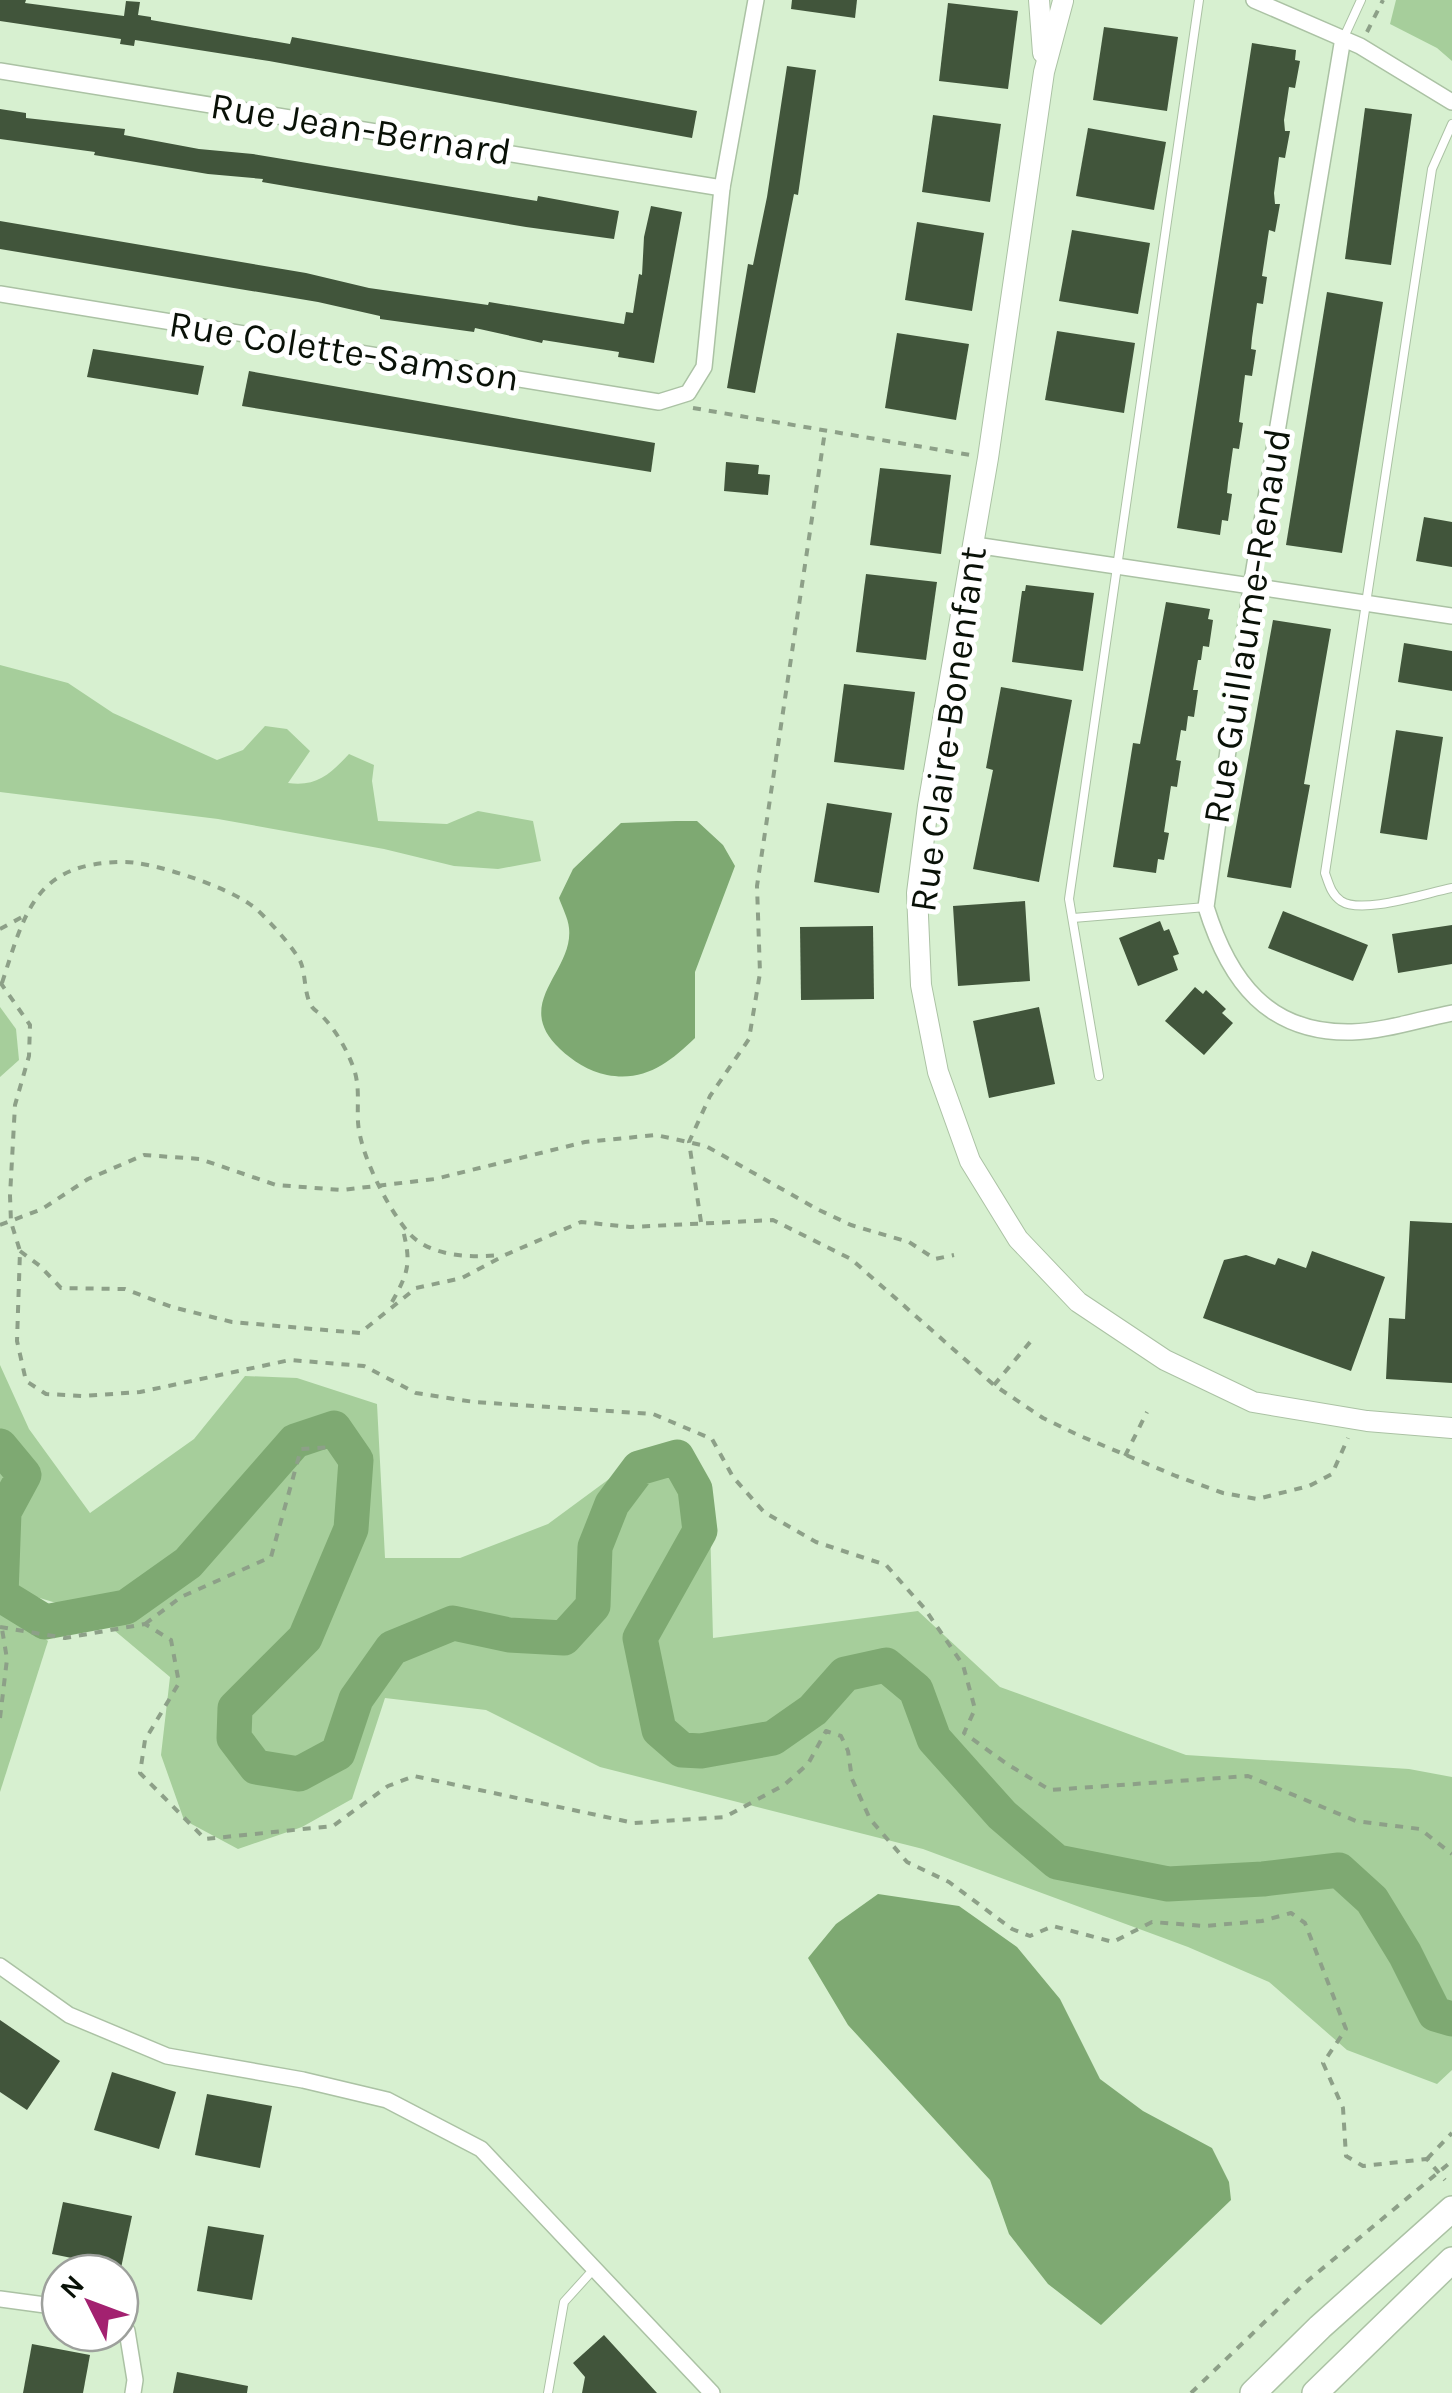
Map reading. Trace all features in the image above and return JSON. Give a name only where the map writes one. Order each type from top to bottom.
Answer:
[{"type":"highway","points":[[1254,2393],[1320,2327],[1452,2209]]},
{"type":"highway","points":[[1316,2393],[1452,2260]]},
{"type":"street","points":[[722,188],[756,0]]},
{"type":"street","name":"Rue Claire-Bonenfant","points":[[1039,0],[1044,72]]},
{"type":"street","name":"Rue Claire-Bonenfant","points":[[1064,0],[1044,72],[988,458],[928,806],[917,893],[921,985],[938,1072],[970,1161],[1018,1238],[1078,1302],[1164,1360],[1253,1402],[1356,1420],[1452,1428]]},
{"type":"street","points":[[1254,0],[1360,46],[1452,100]]},
{"type":"street","name":"Rue Guillaume-Renaud","points":[[1343,38],[1251,587],[1206,907],[1219,949],[1242,983],[1272,1012],[1314,1031],[1356,1032],[1452,1013]]},
{"type":"street","name":"Rue Jean-Bernard","points":[[0,71],[722,188]]},
{"type":"street","name":"Rue Colette-Samson","points":[[0,292],[665,400],[688,393],[704,367],[722,188]]},
{"type":"street","points":[[974,545],[1452,616]]},
{"type":"street","points":[[0,1966],[70,2016],[166,2056],[303,2080],[386,2100],[481,2149],[712,2393]]},
{"type":"street","points":[[0,2299],[40,2304]]},
{"type":"street","points":[[131,2353],[135,2380],[132,2393]]},
{"type":"lane","points":[[1099,1076],[1070,899],[1199,0]]},
{"type":"lane","points":[[1343,38],[1361,0]]},
{"type":"lane","points":[[1452,124],[1432,169],[1325,873],[1332,892],[1344,903],[1360,907],[1452,888]]},
{"type":"lane","points":[[1072,918],[1206,907]]},
{"type":"lane","points":[[548,2393],[564,2302],[595,2269]]},
{"type":"path","points":[[1360,46],[1382,0]]},
{"type":"path","points":[[665,400],[695,409],[988,458]]},
{"type":"path","points":[[701,1222],[689,1142],[710,1096],[750,1039],[760,973],[757,886],[825,431]]},
{"type":"path","points":[[505,1255],[468,1258],[437,1249],[411,1236],[400,1222],[380,1185],[358,1124],[360,1095],[339,1037],[311,1006],[300,960],[252,905],[201,881],[136,861],[88,862],[41,890],[24,916],[1,983],[30,1025],[29,1056],[15,1105],[11,1222],[20,1251],[17,1341],[26,1381],[46,1394],[140,1392],[290,1360],[364,1366],[416,1393],[474,1402],[653,1414],[712,1439],[733,1476],[764,1512],[816,1542],[886,1565],[926,1608],[963,1666],[975,1709],[964,1733],[1050,1790],[1248,1776],[1356,1821],[1420,1829],[1452,1854]]},
{"type":"path","points":[[0,930],[24,916]]},
{"type":"path","points":[[0,1225],[54,1203],[88,1178],[144,1155],[200,1159],[250,1179],[308,1190],[380,1185],[482,1170],[584,1142],[656,1135],[706,1146],[851,1226],[910,1242],[934,1259],[954,1255]]},
{"type":"path","points":[[20,1251],[60,1288],[125,1288],[172,1308],[232,1322],[360,1334],[416,1288],[462,1278],[580,1222],[630,1227],[772,1220],[851,1259],[994,1385],[1044,1418],[1125,1456],[1223,1493],[1256,1499],[1309,1486],[1332,1474],[1356,1420]]},
{"type":"path","points":[[390,1306],[407,1277],[409,1261],[400,1222]]},
{"type":"path","points":[[994,1385],[1031,1341]]},
{"type":"path","points":[[1125,1456],[1147,1412]]},
{"type":"path","points":[[0,1718],[7,1659],[1,1628],[65,1638],[145,1624],[181,1597],[271,1557],[300,1449],[332,1446]]},
{"type":"path","points":[[145,1624],[172,1640],[179,1683],[145,1740],[140,1774],[205,1839],[334,1826],[388,1786],[414,1776],[634,1823],[726,1817],[784,1785],[808,1764],[826,1730],[841,1736],[848,1751],[852,1779],[870,1819],[907,1862],[949,1882],[1012,1929],[1030,1936],[1053,1926],[1113,1942],[1152,1922],[1205,1926],[1262,1922],[1291,1913],[1305,1923],[1346,2029],[1323,2063],[1343,2108],[1346,2156],[1363,2166],[1427,2159],[1452,2133]]},
{"type":"path","points":[[1427,2159],[1445,2180]]},
{"type":"path","points":[[1191,2393],[1305,2283],[1452,2162]]},
{"type":"shaded area","points":[[1396,0],[1452,0],[1452,61],[1437,48],[1390,24]]},
{"type":"shaded area","points":[[0,665],[68,683],[113,713],[217,760],[243,750],[265,726],[287,729],[310,751],[288,783],[322,778],[349,754],[374,765],[372,781],[378,821],[447,824],[478,811],[533,821],[541,861],[498,869],[454,866],[384,849],[218,819],[0,792]]},
{"type":"shaded area","points":[[697,821],[723,845],[735,866],[695,972],[695,1038],[666,1063],[633,1076],[600,1073],[581,1065],[560,1049],[541,1017],[548,988],[568,944],[568,924],[559,898],[573,869],[621,823]]},
{"type":"shaded area","points":[[0,1007],[16,1029],[19,1060],[0,1077]]},
{"type":"shaded area","points":[[0,1365],[29,1429],[90,1513],[194,1439],[245,1376],[297,1378],[377,1404],[385,1558],[460,1558],[548,1524],[643,1454],[709,1485],[713,1638],[918,1611],[1000,1687],[1186,1755],[1409,1769],[1452,1777],[1452,2070],[1437,2084],[1347,2050],[1269,1982],[1188,1947],[923,1849],[600,1767],[486,1710],[385,1698],[352,1799],[302,1827],[238,1849],[184,1820],[161,1755],[170,1677],[96,1615],[0,1586]]},
{"type":"shaded area","points":[[0,1606],[48,1641],[0,1792]]},
{"type":"shaded area","points":[[878,1894],[959,1906],[1017,1947],[1060,1999],[1100,2079],[1143,2111],[1212,2148],[1229,2182],[1231,2200],[1101,2325],[1048,2284],[1009,2234],[990,2180],[848,2025],[808,1958],[836,1924]]},
{"type":"building","points":[[0,0],[26,0],[25,3],[124,16],[126,1],[140,2],[138,15],[151,20],[290,44],[292,37],[697,111],[692,138],[269,61],[135,40],[134,46],[120,44],[121,39],[0,21]]},
{"type":"building","points":[[792,0],[857,0],[855,18],[791,9]]},
{"type":"building","points":[[948,3],[1018,11],[1008,89],[939,81]]},
{"type":"building","points":[[1104,27],[1178,37],[1167,111],[1093,100]]},
{"type":"building","points":[[1252,43],[1296,50],[1295,60],[1300,61],[1295,88],[1289,87],[1284,120],[1285,131],[1290,131],[1285,158],[1279,157],[1274,193],[1275,204],[1280,204],[1275,232],[1269,230],[1262,276],[1267,277],[1263,304],[1257,303],[1252,338],[1251,349],[1256,350],[1252,376],[1245,375],[1239,449],[1233,448],[1228,483],[1227,493],[1232,494],[1228,521],[1222,520],[1220,535],[1177,528]]},
{"type":"building","points":[[787,66],[816,70],[798,195],[794,194],[755,393],[727,388],[748,264],[753,265],[767,197]]},
{"type":"building","points":[[1365,108],[1412,114],[1391,265],[1345,259]]},
{"type":"building","points":[[0,109],[26,113],[26,118],[125,129],[124,135],[199,149],[253,154],[537,201],[538,196],[619,211],[614,239],[0,139]]},
{"type":"building","points":[[933,115],[1001,124],[990,202],[922,192]]},
{"type":"building","points":[[1088,128],[1166,142],[1154,210],[1076,196]]},
{"type":"building","points":[[651,206],[682,212],[654,363],[618,357],[619,352],[543,340],[542,343],[475,328],[474,332],[380,319],[318,302],[0,249],[0,221],[306,273],[369,288],[624,324],[626,312],[633,313],[639,274],[642,275]]},
{"type":"building","points":[[917,222],[984,233],[972,311],[905,300]]},
{"type":"building","points":[[1072,230],[1150,243],[1138,314],[1059,301]]},
{"type":"building","points":[[1327,292],[1383,302],[1342,553],[1286,545]]},
{"type":"building","points":[[1057,331],[1135,343],[1124,413],[1045,400]]},
{"type":"building","points":[[897,333],[969,344],[956,420],[885,408]]},
{"type":"building","points":[[93,349],[204,366],[198,395],[87,377]]},
{"type":"building","points":[[249,371],[655,443],[651,472],[242,406]]},
{"type":"building","points":[[726,462],[759,465],[758,474],[770,475],[768,495],[724,491]]},
{"type":"building","points":[[880,468],[951,475],[941,554],[870,545]]},
{"type":"building","points":[[1424,517],[1452,522],[1452,567],[1416,561]]},
{"type":"building","points":[[866,574],[937,582],[926,660],[856,652]]},
{"type":"building","points":[[1026,585],[1094,593],[1083,671],[1012,662]]},
{"type":"building","points":[[1166,602],[1210,609],[1208,619],[1213,620],[1209,647],[1203,646],[1198,660],[1194,717],[1188,716],[1186,731],[1181,730],[1177,787],[1171,786],[1164,832],[1169,833],[1164,860],[1158,859],[1156,873],[1113,867],[1133,743],[1140,744]]},
{"type":"building","points":[[1273,620],[1331,629],[1304,784],[1310,785],[1291,888],[1227,877]]},
{"type":"building","points":[[1404,643],[1452,651],[1452,691],[1398,682]]},
{"type":"building","points":[[844,684],[915,692],[904,770],[834,762]]},
{"type":"building","points":[[1001,687],[1072,700],[1039,882],[973,869],[993,770],[986,768]]},
{"type":"building","points":[[1396,730],[1443,737],[1427,840],[1380,833]]},
{"type":"building","points":[[827,803],[892,813],[879,893],[814,882]]},
{"type":"building","points":[[1025,901],[1030,981],[958,986],[953,906]]},
{"type":"building","points":[[1283,911],[1368,945],[1353,981],[1268,948]]},
{"type":"building","points":[[1160,921],[1164,931],[1169,929],[1179,954],[1173,956],[1178,970],[1138,986],[1119,938]]},
{"type":"building","points":[[1452,925],[1452,964],[1398,973],[1392,934]]},
{"type":"building","points":[[873,926],[874,999],[801,1000],[800,927]]},
{"type":"building","points":[[1195,987],[1203,994],[1206,990],[1226,1009],[1222,1013],[1233,1023],[1204,1055],[1165,1021]]},
{"type":"building","points":[[1039,1007],[1055,1084],[989,1098],[973,1021]]},
{"type":"building","points":[[1410,1221],[1452,1223],[1452,1383],[1386,1379],[1389,1318],[1405,1319]]},
{"type":"building","points":[[1312,1251],[1385,1277],[1351,1371],[1203,1318],[1224,1260],[1246,1255],[1275,1265],[1278,1258],[1306,1268]]},
{"type":"building","points":[[0,2020],[60,2061],[27,2110],[0,2092]]},
{"type":"building","points":[[112,2072],[176,2092],[159,2149],[94,2130]]},
{"type":"building","points":[[207,2094],[272,2106],[260,2168],[195,2155]]},
{"type":"building","points":[[63,2202],[132,2216],[124,2253],[52,2253]]},
{"type":"building","points":[[208,2226],[264,2235],[252,2300],[197,2291]]},
{"type":"building","points":[[604,2335],[657,2393],[582,2393],[585,2377],[573,2363]]},
{"type":"building","points":[[32,2344],[40,2346],[40,2353],[90,2355],[83,2393],[23,2393]]},
{"type":"building","points":[[177,2372],[248,2386],[247,2393],[173,2393]]},
{"type":"waterway","points":[[0,1446],[24,1475],[4,1512],[1,1595],[45,1622],[126,1607],[188,1563],[295,1441],[334,1428],[356,1460],[351,1529],[305,1638],[235,1708],[234,1738],[256,1767],[299,1774],[338,1753],[356,1699],[392,1648],[453,1623],[509,1635],[564,1638],[593,1606],[595,1547],[612,1504],[639,1468],[677,1457],[695,1489],[700,1531],[640,1638],[659,1730],[682,1750],[701,1751],[773,1738],[813,1710],[845,1674],[886,1665],[916,1690],[934,1739],[1002,1815],[1057,1862],[1168,1884],[1339,1870],[1372,1900],[1435,2014],[1452,2019]]}]
